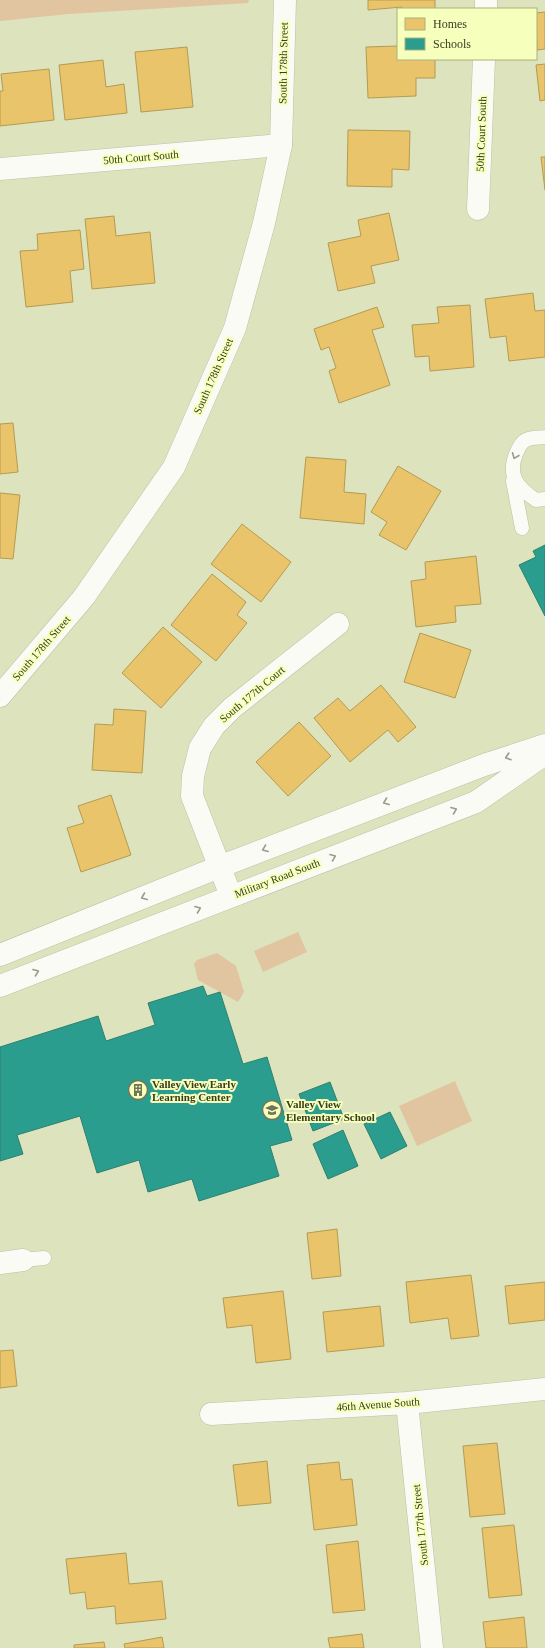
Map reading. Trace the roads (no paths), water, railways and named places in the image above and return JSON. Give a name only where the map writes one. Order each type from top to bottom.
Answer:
[{"type":"street","name":"South 178th Street","points":[[0,696],[84,597],[174,467],[235,328],[264,223],[281,145],[285,0]]},
{"type":"street","name":"50th Court South","points":[[478,209],[484,60]]},
{"type":"street","name":"50th Court South","points":[[0,168],[281,145]]},
{"type":"street","name":"South 177th Court","points":[[231,896],[192,796],[193,776],[200,748],[214,726],[232,708],[338,624]]},
{"type":"street","points":[[0,955],[219,867],[484,765],[545,745]]},
{"type":"street","name":"Military Road South","points":[[0,986],[476,802],[545,754]]},
{"type":"street","points":[[0,1263],[33,1259]]},
{"type":"street","name":"46th Avenue South","points":[[210,1414],[407,1403],[545,1389]]},
{"type":"street","name":"South 177th Street","points":[[407,1403],[432,1648]]},
{"type":"lane","points":[[522,528],[512,463],[518,447],[526,440],[545,437]]},
{"type":"lane","points":[[513,476],[523,491],[529,496],[536,500],[545,499]]},
{"type":"place","name":"Valley View Early Learning Center","points":[[138,1090]]},
{"type":"place","name":"Valley View Elementary School","points":[[272,1110]]}]
